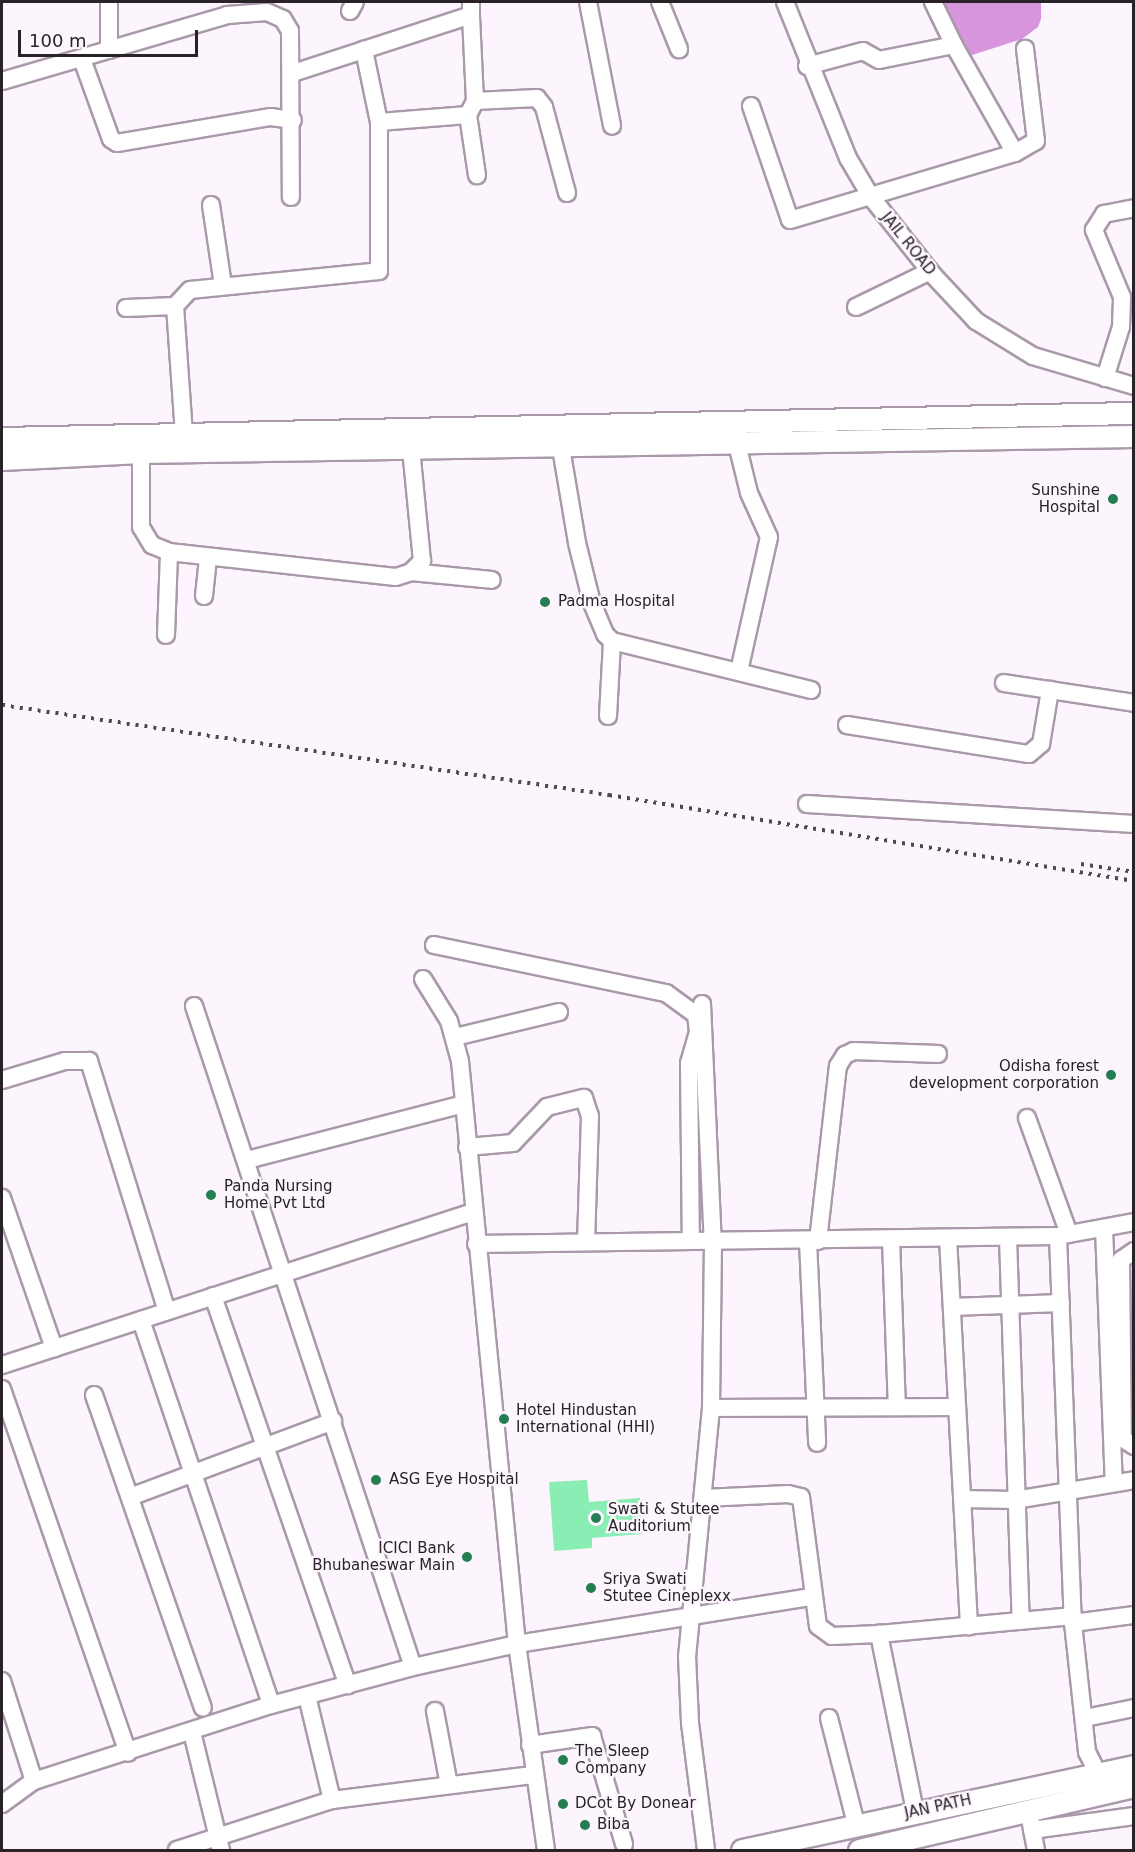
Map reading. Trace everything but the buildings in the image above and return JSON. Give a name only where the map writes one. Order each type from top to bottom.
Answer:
[{"type":"main road","points":[[2,438],[1134,413]]},
{"type":"main road","points":[[2,459],[141,452],[561,448],[1134,436]]},
{"type":"main road","name":"JAN PATH","points":[[742,1851],[915,1811],[1134,1766]]},
{"type":"main road","name":"JAN PATH","points":[[859,1851],[1030,1819],[1134,1786]]},
{"type":"street","points":[[109,2],[109,50]]},
{"type":"street","points":[[588,2],[612,126]]},
{"type":"street","points":[[660,2],[679,49]]},
{"type":"street","name":"JAIL ROAD","points":[[785,2],[807,66],[848,158],[871,197],[930,271],[976,321],[1033,356],[1134,386]]},
{"type":"street","points":[[933,2],[954,45],[1015,153]]},
{"type":"street","points":[[2,81],[109,50],[239,8],[267,12],[288,24],[293,72],[291,197]]},
{"type":"street","points":[[293,72],[364,50],[471,8],[472,108],[477,176]]},
{"type":"street","points":[[807,66],[863,51],[879,60],[954,45]]},
{"type":"street","points":[[751,106],[784,215],[790,220],[1015,153],[1036,141],[1025,49]]},
{"type":"street","points":[[126,308],[175,306],[190,290],[223,285],[379,271],[380,122],[364,50]]},
{"type":"street","points":[[82,58],[111,140],[117,143],[271,117],[293,120]]},
{"type":"street","points":[[380,122],[537,98],[544,107],[567,193]]},
{"type":"street","points":[[211,205],[223,285]]},
{"type":"street","points":[[1105,378],[1121,327],[1122,297],[1094,230],[1104,214],[1134,208]]},
{"type":"street","points":[[856,307],[930,271]]},
{"type":"street","points":[[175,306],[184,434]]},
{"type":"street","points":[[737,444],[749,493],[769,537],[739,671]]},
{"type":"street","points":[[411,448],[422,561],[411,572]]},
{"type":"street","points":[[561,448],[592,603],[612,641],[608,716]]},
{"type":"street","points":[[141,452],[141,527],[152,545],[169,552],[380,576],[411,572],[492,580]]},
{"type":"street","points":[[166,635],[169,552]]},
{"type":"street","points":[[204,596],[207,557]]},
{"type":"street","points":[[612,641],[811,690]]},
{"type":"street","points":[[1004,683],[1134,703]]},
{"type":"street","points":[[847,725],[1029,754],[1041,744],[1050,690]]},
{"type":"street","points":[[807,804],[1134,824]]},
{"type":"street","points":[[434,945],[666,993],[696,1015],[698,1032],[689,1063],[691,1240]]},
{"type":"street","points":[[423,979],[455,1037],[517,1644],[546,1851]]},
{"type":"street","points":[[702,1004],[713,1243],[711,1408],[687,1683],[706,1851]]},
{"type":"street","points":[[194,1006],[286,1273],[413,1667]]},
{"type":"street","points":[[455,1037],[559,1012]]},
{"type":"street","points":[[817,1443],[813,1241],[838,1066],[844,1055],[854,1051],[938,1054]]},
{"type":"street","points":[[2,1080],[65,1061],[89,1061],[167,1311]]},
{"type":"street","points":[[467,1147],[513,1143],[546,1107],[584,1098],[590,1116],[586,1241]]},
{"type":"street","points":[[247,1160],[463,1104]]},
{"type":"street","points":[[1027,1118],[1064,1235],[1061,1303],[1073,1620],[1087,1752],[1098,1774]]},
{"type":"street","points":[[2,1198],[54,1348]]},
{"type":"street","points":[[2,1365],[473,1212]]},
{"type":"street","points":[[476,1244],[691,1240],[713,1243],[1008,1237],[1064,1235],[1134,1222]]},
{"type":"street","points":[[1104,1228],[1114,1483]]},
{"type":"street","points":[[1008,1237],[1012,1305],[1015,1500],[1022,1621]]},
{"type":"street","points":[[948,1238],[969,1626]]},
{"type":"street","points":[[891,1239],[897,1407]]},
{"type":"street","points":[[1134,1251],[1121,1260],[1123,1439],[1134,1446]]},
{"type":"street","points":[[213,1296],[348,1685]]},
{"type":"street","points":[[952,1307],[1061,1303]]},
{"type":"street","points":[[141,1320],[271,1705]]},
{"type":"street","points":[[2,1389],[128,1752]]},
{"type":"street","points":[[94,1395],[202,1708]]},
{"type":"street","points":[[711,1408],[815,1404],[957,1407]]},
{"type":"street","points":[[130,1497],[333,1421]]},
{"type":"street","points":[[962,1499],[1015,1500],[1134,1480]]},
{"type":"street","points":[[704,1498],[788,1494],[801,1497],[811,1597],[818,1626],[832,1636],[1134,1615]]},
{"type":"street","points":[[2,1804],[34,1781],[271,1705],[413,1667],[517,1644],[692,1614],[811,1597]]},
{"type":"street","points":[[879,1634],[915,1811]]},
{"type":"street","points":[[2,1682],[34,1781]]},
{"type":"street","points":[[307,1696],[332,1800]]},
{"type":"street","points":[[1084,1718],[1134,1708]]},
{"type":"street","points":[[435,1711],[449,1785]]},
{"type":"street","points":[[829,1718],[856,1824]]},
{"type":"street","points":[[192,1732],[220,1844]]},
{"type":"street","points":[[530,1745],[592,1736],[624,1844]]},
{"type":"street","points":[[177,1851],[220,1844],[332,1800],[534,1775]]},
{"type":"street","points":[[1036,1851],[1030,1819],[1134,1816]]},
{"type":"shaded area","points":[[942,2],[1041,2],[1041,19],[1038,27],[1022,39],[969,56]]},
{"type":"railway","points":[[2,705],[609,795],[1134,881]]},
{"type":"railway","points":[[1081,864],[1134,872]]},
{"type":"place","name":"Sunshine Hospital","points":[[1113,499]]},
{"type":"place","name":"Padma Hospital","points":[[545,602]]},
{"type":"place","name":"Odisha forest development corporation","points":[[1111,1075]]},
{"type":"place","name":"Panda Nursing Home Pvt Ltd","points":[[211,1195]]},
{"type":"place","name":"Hotel Hindustan International (HHI)","points":[[504,1419]]},
{"type":"place","name":"ASG Eye Hospital","points":[[376,1480]]},
{"type":"place","name":"Swati & Stutee Auditorium","points":[[596,1518]]},
{"type":"place","name":"ICICI Bank Bhubaneswar Main","points":[[467,1557]]},
{"type":"place","name":"Sriya Swati Stutee Cineplexx","points":[[591,1588]]},
{"type":"place","name":"The Sleep Company","points":[[563,1760]]},
{"type":"place","name":"DCot By Donear","points":[[563,1804]]},
{"type":"place","name":"Biba","points":[[585,1825]]}]
